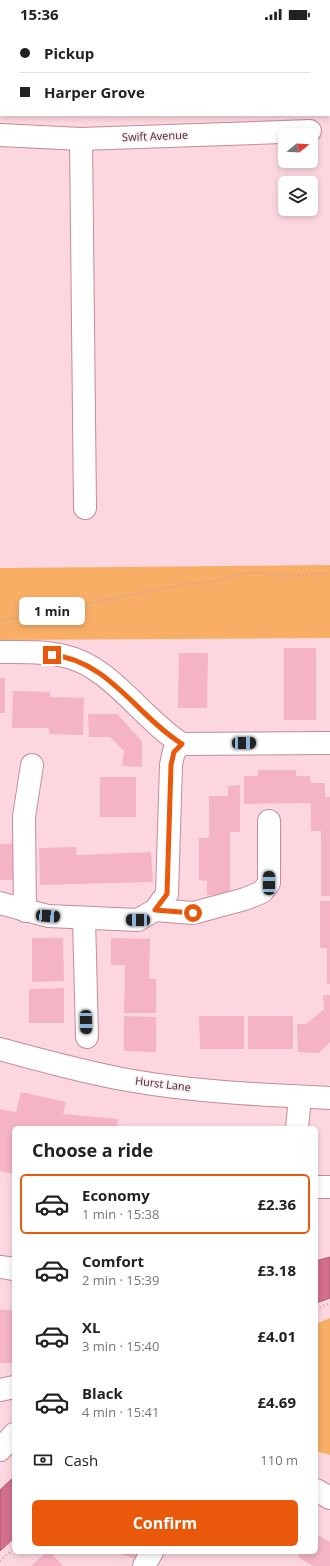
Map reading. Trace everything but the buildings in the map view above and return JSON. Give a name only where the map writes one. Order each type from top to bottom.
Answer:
[{"type":"street","name":"Swift Avenue","points":[[0,135],[81,139],[278,132]]},
{"type":"street","points":[[81,139],[85,508]]},
{"type":"street","points":[[0,652],[65,656],[96,670],[166,734],[182,744],[330,743]]},
{"type":"street","points":[[0,903],[48,916],[84,918],[138,920],[155,910],[167,894],[171,765],[174,752],[182,744]]},
{"type":"street","points":[[25,911],[24,817],[32,765]]},
{"type":"street","points":[[155,910],[193,913],[245,899],[262,892],[269,883],[269,821]]},
{"type":"street","points":[[84,918],[87,1037]]},
{"type":"street","name":"Hurst Lane","points":[[0,1049],[65,1066],[134,1081],[250,1094],[330,1098]]},
{"type":"street","points":[[297,1126],[300,1097]]},
{"type":"street","points":[[318,1187],[330,1187]]},
{"type":"street","points":[[0,1267],[12,1270]]},
{"type":"street","points":[[0,1390],[12,1387]]},
{"type":"street","points":[[0,1450],[12,1436]]},
{"type":"street","points":[[318,1491],[330,1498]]},
{"type":"street","points":[[144,1566],[151,1554]]},
{"type":"path","points":[[0,621],[186,584],[213,581],[244,573],[288,576],[330,574]]},
{"type":"path","points":[[318,1308],[330,1303]]},
{"type":"path","points":[[0,1561],[12,1551]]},
{"type":"shaded area","points":[[330,565],[330,638],[0,640],[0,568]]},
{"type":"shaded area","points":[[330,1257],[330,1298],[318,1302],[318,1260]]},
{"type":"shaded area","points":[[330,1318],[330,1455],[318,1452],[318,1323]]},
{"type":"shaded area","points":[[12,1479],[12,1540],[0,1551],[0,1490]]},
{"type":"route","points":[[52,655],[65,656],[96,670],[114,684],[166,734],[182,744],[174,752],[171,765],[167,894],[155,910],[193,913]]}]
